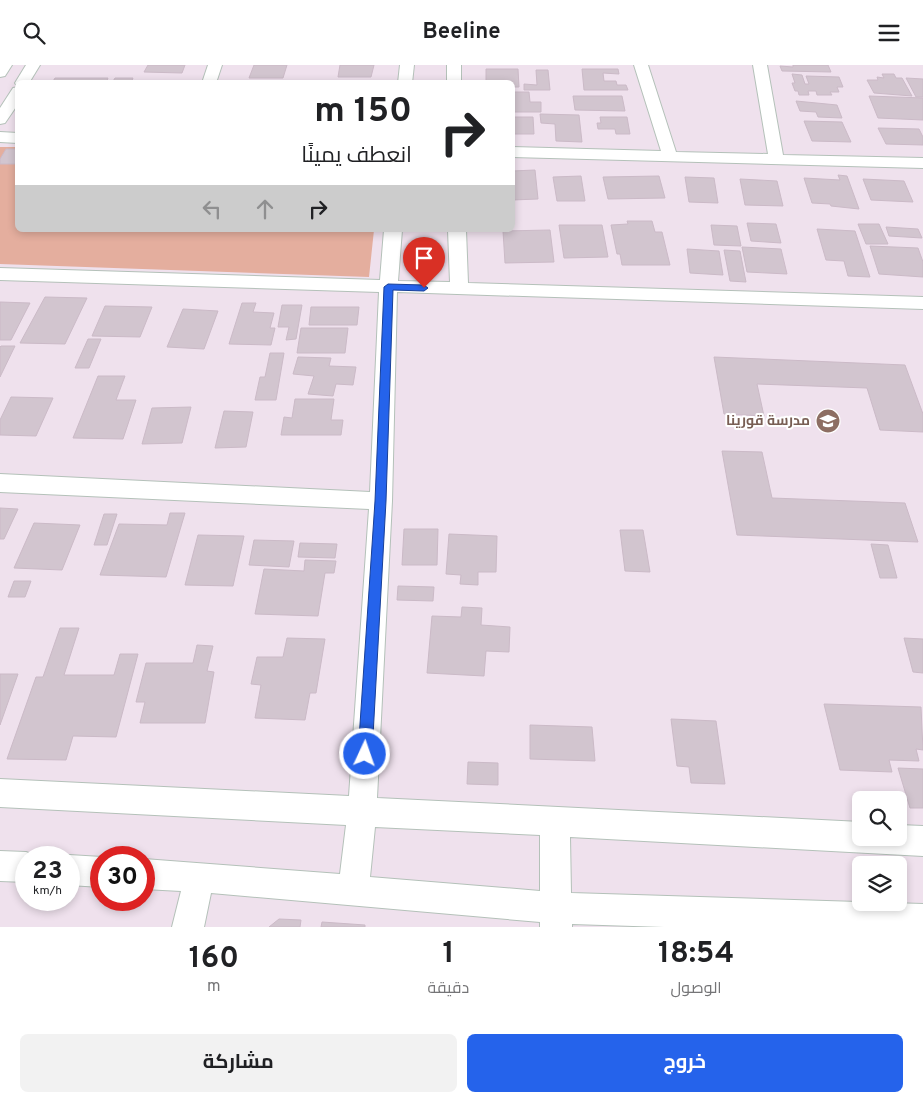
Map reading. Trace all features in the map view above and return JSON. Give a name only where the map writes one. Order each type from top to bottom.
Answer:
[{"type":"street","points":[[0,73],[5,65]]},
{"type":"street","points":[[24,80],[33,65]]},
{"type":"street","points":[[210,80],[215,65]]},
{"type":"street","points":[[405,80],[407,65]]},
{"type":"street","points":[[454,65],[454,80]]},
{"type":"street","points":[[641,65],[670,156]]},
{"type":"street","points":[[760,65],[776,158]]},
{"type":"street","points":[[0,120],[15,96]]},
{"type":"street","points":[[0,137],[15,138]]},
{"type":"street","points":[[515,151],[923,163]]},
{"type":"street","points":[[353,890],[362,813],[381,501],[388,287],[393,232]]},
{"type":"street","points":[[458,232],[459,289]]},
{"type":"street","points":[[0,274],[923,303]]},
{"type":"street","points":[[0,483],[381,501]]},
{"type":"street","points":[[0,793],[362,813],[852,837]]},
{"type":"street","points":[[555,822],[556,917]]},
{"type":"street","points":[[907,840],[923,841]]},
{"type":"street","points":[[0,866],[15,867]]},
{"type":"street","points":[[155,875],[353,890],[556,917],[923,920]]},
{"type":"street","points":[[188,927],[199,877]]},
{"type":"shaded area","points":[[0,147],[15,147],[15,232],[374,232],[369,277],[0,264]]},
{"type":"building","points":[[148,65],[185,65],[182,73],[144,72]]},
{"type":"building","points":[[254,65],[287,65],[283,78],[249,78]]},
{"type":"building","points":[[340,65],[374,65],[371,77],[338,77]]},
{"type":"building","points":[[793,65],[828,65],[831,72],[782,71],[780,66],[793,67]]},
{"type":"building","points":[[486,69],[518,69],[519,87],[515,87],[515,80],[486,80]]},
{"type":"building","points":[[582,69],[618,69],[619,74],[603,73],[604,81],[616,81],[617,85],[626,85],[628,90],[584,90]]},
{"type":"building","points":[[536,70],[548,70],[550,90],[524,90],[524,84],[537,85]]},
{"type":"building","points":[[792,74],[802,75],[805,84],[809,84],[806,76],[839,77],[843,87],[837,87],[839,92],[830,92],[832,95],[817,95],[816,91],[808,91],[809,95],[799,95],[792,83],[795,83]]},
{"type":"building","points":[[882,74],[894,74],[896,78],[902,78],[912,96],[874,93],[867,80],[878,80],[877,77],[884,78]]},
{"type":"building","points":[[55,78],[108,78],[107,80],[54,80]]},
{"type":"building","points":[[115,78],[133,78],[132,80],[114,80]]},
{"type":"building","points":[[906,78],[923,79],[923,97],[916,97]]},
{"type":"building","points":[[515,92],[529,92],[530,102],[541,102],[541,112],[515,112]]},
{"type":"building","points":[[573,96],[622,96],[625,111],[575,110]]},
{"type":"building","points":[[869,96],[923,98],[923,120],[878,118]]},
{"type":"building","points":[[796,101],[837,105],[842,118],[818,117],[816,112],[800,111]]},
{"type":"building","points":[[540,114],[579,115],[582,142],[556,141],[555,124],[541,123]]},
{"type":"building","points":[[515,117],[533,117],[534,134],[515,134]]},
{"type":"building","points":[[600,117],[627,117],[630,134],[616,134],[615,129],[598,129],[597,123],[601,123]]},
{"type":"building","points":[[804,121],[842,122],[851,142],[812,141]]},
{"type":"building","points":[[878,128],[919,129],[923,137],[923,145],[886,144]]},
{"type":"building","points":[[6,149],[15,149],[15,164],[0,164],[0,159]]},
{"type":"building","points":[[535,170],[538,199],[515,200],[515,171]]},
{"type":"building","points":[[838,175],[847,176],[859,209],[812,203],[804,178],[840,180]]},
{"type":"building","points":[[581,176],[585,201],[557,201],[553,177]]},
{"type":"building","points":[[659,176],[665,198],[608,199],[603,177]]},
{"type":"building","points":[[685,177],[714,178],[718,203],[689,202]]},
{"type":"building","points":[[740,179],[777,181],[783,206],[745,205]]},
{"type":"building","points":[[863,179],[904,181],[913,202],[871,200]]},
{"type":"building","points":[[627,221],[652,221],[655,232],[662,232],[670,265],[622,265],[620,254],[617,254],[611,225],[628,224]]},
{"type":"building","points":[[747,223],[776,224],[781,243],[751,241]]},
{"type":"building","points":[[858,224],[879,224],[888,244],[866,244]]},
{"type":"building","points":[[559,225],[602,225],[608,257],[564,258]]},
{"type":"building","points":[[711,225],[737,226],[741,246],[714,245]]},
{"type":"building","points":[[886,227],[918,229],[922,238],[889,236]]},
{"type":"building","points":[[817,229],[855,231],[870,277],[848,276],[844,261],[826,260]]},
{"type":"building","points":[[550,230],[554,262],[505,263],[503,232]]},
{"type":"building","points":[[870,246],[918,248],[923,262],[923,277],[879,274]]},
{"type":"building","points":[[742,247],[781,249],[787,274],[747,272]]},
{"type":"building","points":[[687,249],[719,251],[723,275],[690,273]]},
{"type":"building","points":[[724,250],[740,251],[746,282],[730,281]]},
{"type":"building","points":[[45,297],[87,298],[65,344],[20,343]]},
{"type":"building","points":[[0,302],[30,303],[11,340],[0,340]]},
{"type":"building","points":[[242,303],[256,303],[253,312],[274,313],[270,328],[275,328],[271,345],[229,344]]},
{"type":"building","points":[[282,305],[302,305],[296,339],[286,340],[289,327],[278,327]]},
{"type":"building","points":[[105,306],[152,307],[140,337],[92,336]]},
{"type":"building","points":[[311,307],[359,307],[357,325],[309,325]]},
{"type":"building","points":[[183,309],[218,311],[204,349],[167,347]]},
{"type":"building","points":[[301,328],[348,328],[345,353],[297,353]]},
{"type":"building","points":[[88,339],[101,339],[89,368],[75,368]]},
{"type":"building","points":[[15,346],[0,377],[0,347]]},
{"type":"building","points":[[270,353],[284,353],[276,400],[255,400],[260,377],[265,377]]},
{"type":"building","points":[[298,357],[331,358],[329,366],[356,367],[353,385],[336,384],[333,396],[308,394],[314,376],[293,374]]},
{"type":"building","points":[[714,357],[905,365],[923,414],[923,432],[880,430],[867,388],[757,384],[764,416],[724,414]]},
{"type":"building","points":[[98,376],[125,376],[116,400],[136,400],[123,439],[73,438]]},
{"type":"building","points":[[11,397],[53,398],[36,436],[0,435],[0,420]]},
{"type":"building","points":[[295,399],[334,399],[331,420],[343,420],[341,435],[281,435],[284,417],[292,418]]},
{"type":"building","points":[[191,407],[182,443],[142,444],[152,408]]},
{"type":"building","points":[[224,411],[253,412],[246,447],[215,448]]},
{"type":"building","points":[[722,451],[762,452],[772,498],[905,503],[918,542],[737,535]]},
{"type":"building","points":[[0,508],[18,509],[4,539],[0,539]]},
{"type":"building","points":[[170,513],[185,513],[166,577],[100,575],[119,524],[167,525]]},
{"type":"building","points":[[104,514],[117,514],[107,545],[94,545]]},
{"type":"building","points":[[34,523],[80,525],[62,570],[14,568]]},
{"type":"building","points":[[404,529],[438,529],[437,565],[402,565]]},
{"type":"building","points":[[620,530],[643,530],[650,572],[625,571]]},
{"type":"building","points":[[449,534],[497,536],[496,572],[478,572],[478,585],[460,584],[461,575],[446,574]]},
{"type":"building","points":[[198,535],[244,536],[233,586],[185,585]]},
{"type":"building","points":[[254,540],[294,541],[289,567],[249,565]]},
{"type":"building","points":[[300,543],[337,544],[335,558],[298,557]]},
{"type":"building","points":[[871,544],[888,545],[897,578],[880,578]]},
{"type":"building","points":[[305,560],[336,561],[334,573],[325,573],[318,616],[255,614],[264,569],[304,571]]},
{"type":"building","points":[[14,581],[31,581],[25,597],[8,597]]},
{"type":"building","points":[[398,586],[434,587],[433,601],[397,600]]},
{"type":"building","points":[[462,607],[482,608],[481,625],[510,627],[509,652],[486,651],[484,676],[427,673],[432,616],[461,617]]},
{"type":"building","points":[[60,628],[79,628],[64,675],[114,675],[120,654],[138,654],[116,737],[73,736],[66,760],[7,759],[36,677],[43,677]]},
{"type":"building","points":[[287,638],[325,639],[316,693],[310,693],[305,720],[255,718],[261,685],[251,684],[257,657],[283,657]]},
{"type":"building","points":[[904,638],[923,639],[923,673],[913,672]]},
{"type":"building","points":[[197,645],[213,646],[207,671],[214,672],[205,723],[140,723],[145,702],[136,702],[146,663],[193,663]]},
{"type":"building","points":[[0,674],[18,674],[0,725]]},
{"type":"building","points":[[824,704],[921,707],[923,750],[916,749],[919,761],[889,760],[892,772],[840,770]]},
{"type":"building","points":[[671,719],[716,721],[725,784],[691,783],[689,767],[677,766]]},
{"type":"building","points":[[530,725],[592,727],[595,761],[530,759]]},
{"type":"building","points":[[468,762],[498,763],[498,785],[467,784]]},
{"type":"building","points":[[898,768],[923,769],[923,808],[910,808],[907,791],[905,791]]},
{"type":"building","points":[[279,919],[301,920],[300,927],[269,927]]},
{"type":"building","points":[[322,922],[365,925],[365,927],[321,927]]},
{"type":"place","name":"مدرسة قورينا","points":[[828,421]]},
{"type":"route","points":[[365,754],[381,501],[388,287],[424,288]]}]
